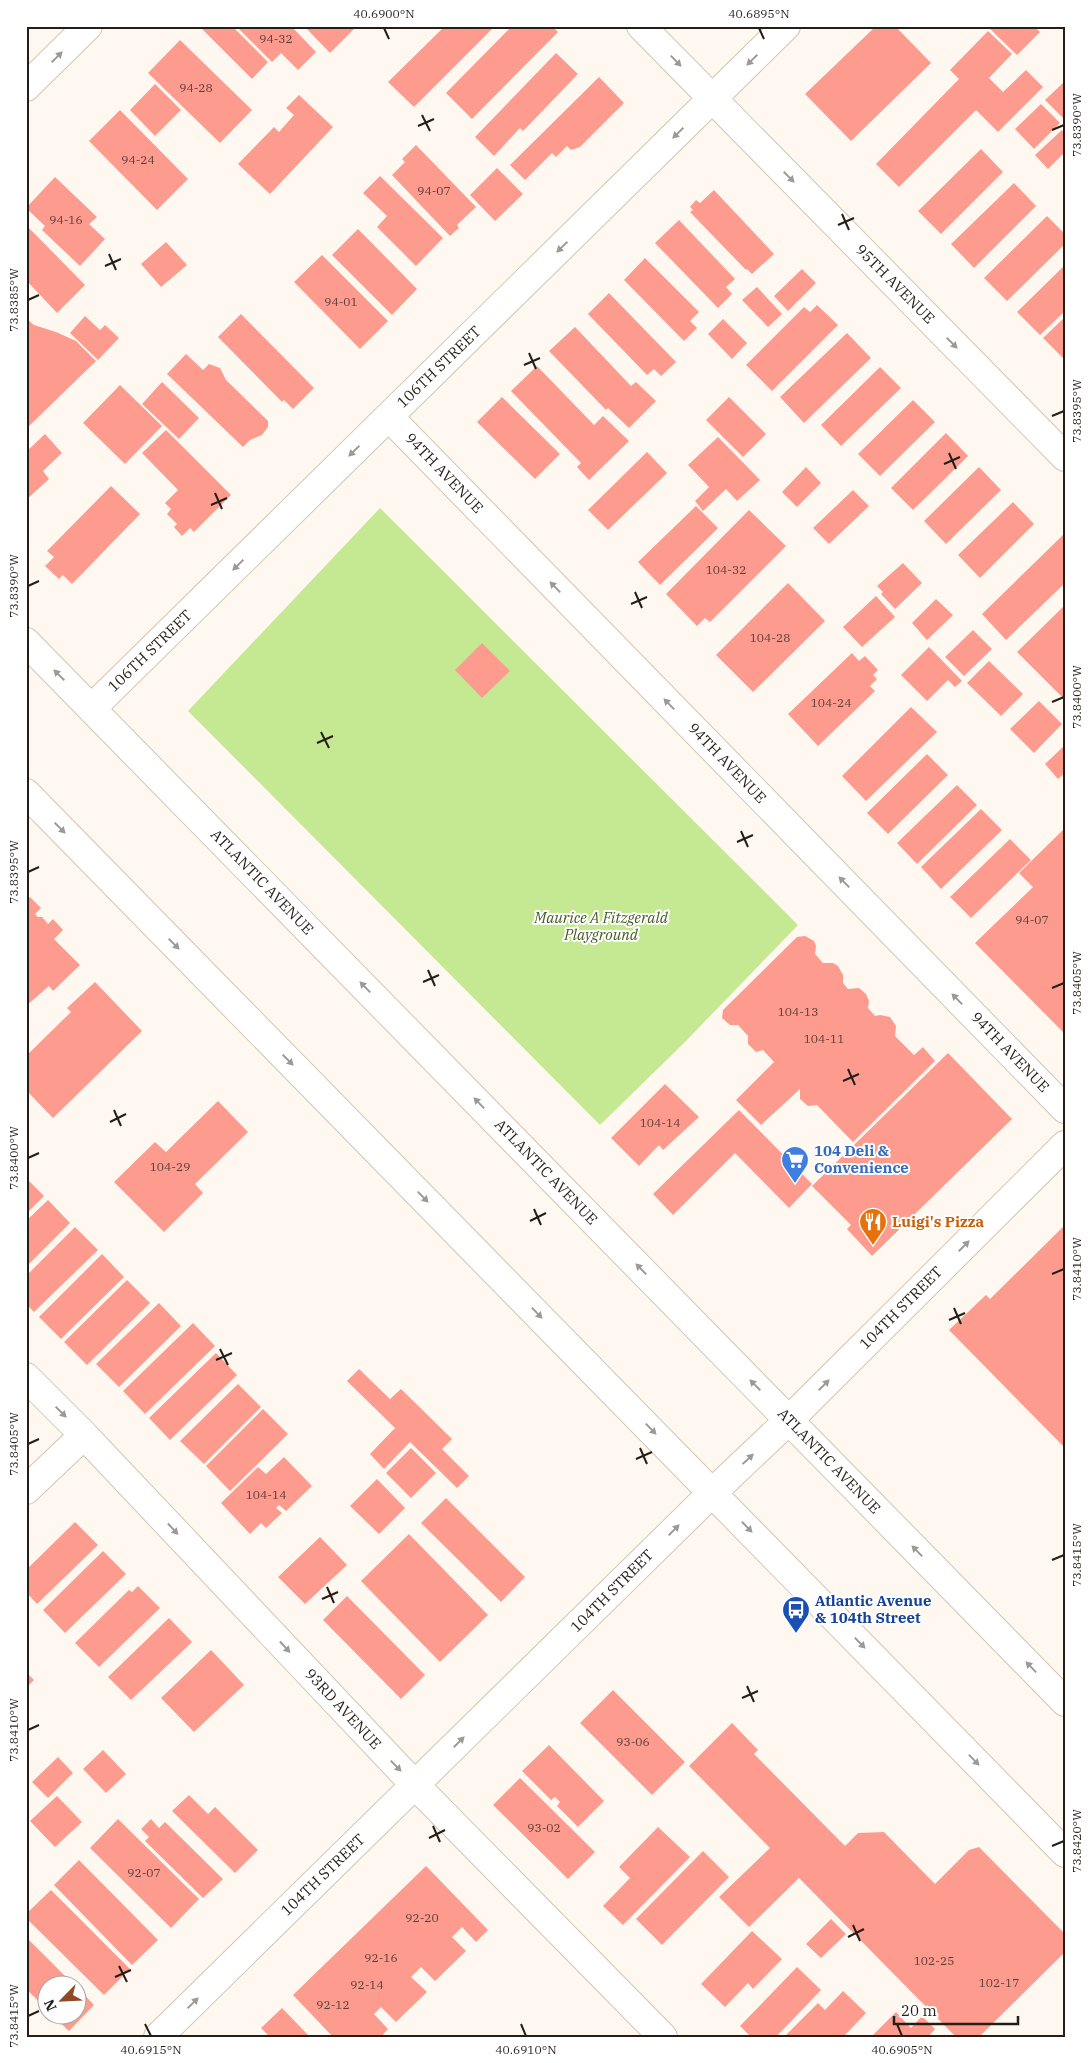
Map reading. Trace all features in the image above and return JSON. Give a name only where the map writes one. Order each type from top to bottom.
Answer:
[{"type":"street","points":[[26,87],[88,26]]},
{"type":"street","name":"95TH AVENUE","points":[[641,26],[1062,448]]},
{"type":"street","name":"106TH STREET","points":[[92,708],[786,26]]},
{"type":"street","name":"94TH AVENUE","points":[[389,417],[1065,1109]]},
{"type":"street","name":"ATLANTIC AVENUE","points":[[26,642],[1065,1702]]},
{"type":"street","points":[[26,793],[1065,1853]]},
{"type":"street","name":"104TH STREET","points":[[158,2037],[712,1492],[790,1420],[1065,1145]]},
{"type":"street","name":"93RD AVENUE","points":[[26,1377],[84,1435],[415,1785],[663,2037]]},
{"type":"street","points":[[26,1490],[84,1435]]},
{"type":"green space","name":"Maurice A Fitzgerald Playground","points":[[380,508],[798,925],[683,1044],[600,1125],[188,711]]},
{"type":"building","points":[[199,26],[232,26],[268,62],[252,79]]},
{"type":"building","points":[[236,26],[291,26],[316,52],[298,70],[281,53],[272,62]]},
{"type":"building","points":[[308,26],[353,26],[355,28],[330,53],[306,28]]},
{"type":"building","points":[[445,26],[495,26],[414,107],[388,82]]},
{"type":"building","points":[[512,26],[552,26],[558,32],[472,119],[446,93]]},
{"type":"building","points":[[876,26],[895,26],[931,63],[851,141],[805,94]]},
{"type":"building","points":[[987,26],[1034,26],[1040,32],[1017,55]]},
{"type":"building","points":[[988,31],[1012,54],[989,78],[1003,92],[1026,70],[1043,87],[998,132],[976,110],[899,187],[876,164],[959,79],[950,70]]},
{"type":"building","points":[[180,40],[252,110],[220,143],[148,73]]},
{"type":"building","points":[[556,53],[578,74],[523,131],[520,128],[494,156],[475,137]]},
{"type":"building","points":[[599,77],[624,103],[580,147],[571,150],[567,146],[556,157],[552,153],[525,180],[510,165]]},
{"type":"building","points":[[1065,81],[1065,120],[1045,100]]},
{"type":"building","points":[[155,84],[181,110],[155,136],[130,110]]},
{"type":"building","points":[[299,95],[333,127],[270,194],[238,164],[274,127],[279,132],[294,115],[286,108]]},
{"type":"building","points":[[1041,104],[1060,123],[1034,149],[1015,129]]},
{"type":"building","points":[[120,110],[188,179],[157,210],[89,141]]},
{"type":"building","points":[[1062,130],[1065,133],[1065,152],[1048,169],[1035,155]]},
{"type":"building","points":[[416,145],[476,207],[457,225],[459,228],[450,236],[392,175],[405,162],[402,159]]},
{"type":"building","points":[[981,149],[1003,172],[941,234],[918,211]]},
{"type":"building","points":[[497,168],[523,194],[495,221],[470,195]]},
{"type":"building","points":[[380,176],[443,238],[416,266],[377,227],[387,216],[363,193]]},
{"type":"building","points":[[55,177],[97,217],[89,224],[105,239],[80,266],[42,230],[45,226],[26,208]]},
{"type":"building","points":[[1014,183],[1036,206],[974,268],[951,244]]},
{"type":"building","points":[[714,190],[774,254],[752,274],[690,212],[693,210],[690,207],[696,200],[700,203]]},
{"type":"building","points":[[1047,216],[1065,234],[1065,244],[1007,301],[984,278]]},
{"type":"building","points":[[679,220],[735,279],[726,287],[732,294],[718,308],[655,243]]},
{"type":"building","points":[[26,225],[85,285],[57,313],[26,280]]},
{"type":"building","points":[[358,229],[417,289],[392,315],[332,255]]},
{"type":"building","points":[[166,242],[187,265],[161,287],[141,264]]},
{"type":"building","points":[[322,255],[388,321],[360,349],[294,282]]},
{"type":"building","points":[[645,258],[699,312],[690,321],[697,328],[684,341],[624,280]]},
{"type":"building","points":[[1065,265],[1065,311],[1040,335],[1017,312]]},
{"type":"building","points":[[802,269],[816,283],[788,311],[774,296]]},
{"type":"building","points":[[757,287],[782,314],[768,327],[742,300]]},
{"type":"building","points":[[609,293],[676,362],[661,376],[654,369],[647,375],[588,314]]},
{"type":"building","points":[[817,305],[838,325],[772,391],[746,365],[804,307],[810,312]]},
{"type":"building","points":[[241,314],[314,388],[293,409],[284,400],[282,402],[218,337]]},
{"type":"building","points":[[85,316],[100,330],[105,325],[119,338],[98,360],[70,333]]},
{"type":"building","points":[[1065,317],[1065,360],[1043,338]]},
{"type":"building","points":[[26,318],[34,325],[76,341],[96,361],[26,429]]},
{"type":"building","points":[[723,319],[747,343],[732,359],[708,334]]},
{"type":"building","points":[[575,327],[631,386],[636,382],[656,401],[629,428],[608,408],[606,410],[549,351]]},
{"type":"building","points":[[847,333],[871,358],[804,423],[780,397]]},
{"type":"building","points":[[186,354],[203,370],[209,364],[220,368],[226,380],[268,421],[268,427],[262,435],[250,440],[243,447],[167,374]]},
{"type":"building","points":[[537,366],[594,425],[603,416],[629,441],[589,480],[577,467],[581,463],[511,391]]},
{"type":"building","points":[[880,367],[901,388],[841,446],[821,425]]},
{"type":"building","points":[[162,382],[199,418],[179,439],[142,404]]},
{"type":"building","points":[[120,385],[162,426],[125,464],[83,423]]},
{"type":"building","points":[[502,397],[560,454],[535,479],[477,422]]},
{"type":"building","points":[[729,397],[766,434],[743,457],[706,420]]},
{"type":"building","points":[[913,400],[935,422],[880,476],[858,454]]},
{"type":"building","points":[[166,430],[231,495],[194,532],[190,528],[182,536],[174,527],[177,524],[167,514],[171,509],[165,503],[178,490],[142,453]]},
{"type":"building","points":[[946,433],[968,456],[913,510],[891,488]]},
{"type":"building","points":[[45,434],[62,453],[43,471],[49,479],[26,500],[26,452]]},
{"type":"building","points":[[718,437],[760,480],[737,501],[726,489],[703,511],[695,501],[709,487],[688,465]]},
{"type":"building","points":[[647,452],[667,473],[608,530],[588,510]]},
{"type":"building","points":[[806,467],[821,483],[797,507],[782,492]]},
{"type":"building","points":[[979,467],[1001,490],[946,544],[924,521]]},
{"type":"building","points":[[111,486],[140,514],[72,584],[63,575],[59,579],[45,566],[54,557],[47,551]]},
{"type":"building","points":[[853,490],[869,506],[829,544],[813,528]]},
{"type":"building","points":[[1013,502],[1034,524],[980,578],[958,555]]},
{"type":"building","points":[[696,506],[718,528],[660,585],[638,562]]},
{"type":"building","points":[[749,510],[786,546],[710,622],[705,618],[697,626],[666,594]]},
{"type":"building","points":[[1063,535],[1065,537],[1065,583],[1006,640],[982,614]]},
{"type":"building","points":[[903,563],[922,583],[895,609],[881,594],[883,592],[877,586]]},
{"type":"building","points":[[788,583],[825,621],[753,692],[716,655]]},
{"type":"building","points":[[876,596],[895,617],[862,647],[843,627]]},
{"type":"building","points":[[936,599],[953,615],[927,640],[912,623]]},
{"type":"building","points":[[1065,605],[1065,700],[1017,652]]},
{"type":"building","points":[[973,630],[992,649],[964,676],[945,657]]},
{"type":"building","points":[[482,643],[510,671],[482,698],[455,670]]},
{"type":"building","points":[[929,647],[962,681],[955,687],[948,680],[927,701],[901,675]]},
{"type":"building","points":[[852,653],[859,661],[865,656],[878,670],[873,675],[877,679],[870,686],[875,691],[818,746],[788,714]]},
{"type":"building","points":[[989,661],[1023,694],[1001,716],[967,683]]},
{"type":"building","points":[[1039,701],[1062,724],[1034,753],[1010,729]]},
{"type":"building","points":[[911,707],[937,732],[866,801],[842,776]]},
{"type":"building","points":[[1065,745],[1065,773],[1058,779],[1045,764]]},
{"type":"building","points":[[927,754],[948,775],[888,834],[867,813]]},
{"type":"building","points":[[957,785],[977,805],[917,864],[897,843]]},
{"type":"building","points":[[981,809],[1002,830],[941,889],[921,867]]},
{"type":"building","points":[[1065,828],[1065,1034],[975,943],[1033,887],[1019,873]]},
{"type":"building","points":[[1010,839],[1031,860],[971,918],[950,897]]},
{"type":"building","points":[[30,897],[41,908],[35,914],[38,917],[42,917],[48,924],[53,919],[63,930],[54,939],[80,965],[53,991],[49,986],[26,1006],[26,900]]},
{"type":"building","points":[[805,936],[814,941],[816,946],[815,954],[823,963],[833,963],[838,966],[843,975],[843,983],[848,989],[859,988],[866,994],[869,1001],[868,1008],[875,1016],[890,1017],[896,1026],[895,1036],[914,1055],[923,1047],[935,1061],[853,1142],[817,1105],[808,1106],[800,1099],[800,1089],[761,1125],[736,1100],[774,1062],[763,1050],[756,1052],[748,1044],[748,1036],[738,1025],[730,1025],[722,1018],[723,1010],[797,937]]},
{"type":"building","points":[[95,982],[142,1031],[53,1118],[26,1090],[26,1056],[71,1012],[67,1008]]},
{"type":"building","points":[[948,1053],[1012,1119],[872,1256],[847,1229],[851,1225],[812,1186]]},
{"type":"building","points":[[665,1084],[699,1117],[663,1150],[659,1145],[639,1166],[611,1138]]},
{"type":"building","points":[[218,1101],[248,1132],[195,1184],[203,1193],[164,1232],[114,1182],[155,1142],[166,1152]]},
{"type":"building","points":[[739,1110],[812,1184],[789,1208],[735,1153],[673,1215],[653,1194]]},
{"type":"building","points":[[26,1178],[44,1196],[26,1214]]},
{"type":"building","points":[[48,1200],[70,1223],[26,1267],[26,1221]]},
{"type":"building","points":[[1065,1225],[1065,1448],[949,1330],[986,1295],[990,1299]]},
{"type":"building","points":[[75,1227],[98,1250],[34,1312],[26,1304],[26,1276]]},
{"type":"building","points":[[102,1254],[124,1277],[61,1339],[39,1317]]},
{"type":"building","points":[[127,1280],[150,1303],[87,1365],[64,1342]]},
{"type":"building","points":[[159,1303],[181,1326],[119,1387],[96,1364]]},
{"type":"building","points":[[193,1323],[215,1346],[145,1414],[123,1391]]},
{"type":"building","points":[[216,1353],[237,1375],[170,1440],[149,1418]]},
{"type":"building","points":[[359,1369],[390,1399],[401,1389],[452,1439],[442,1449],[469,1476],[457,1488],[410,1442],[384,1469],[370,1454],[395,1428],[347,1381]]},
{"type":"building","points":[[238,1384],[261,1407],[204,1464],[180,1441]]},
{"type":"building","points":[[263,1409],[288,1434],[230,1491],[206,1466]]},
{"type":"building","points":[[411,1448],[436,1473],[411,1498],[386,1473]]},
{"type":"building","points":[[284,1457],[312,1486],[286,1511],[279,1505],[276,1508],[282,1513],[266,1528],[261,1523],[250,1534],[221,1503],[258,1467],[266,1474]]},
{"type":"building","points":[[377,1479],[405,1508],[379,1534],[350,1506]]},
{"type":"building","points":[[446,1498],[525,1577],[501,1602],[421,1523]]},
{"type":"building","points":[[75,1522],[98,1545],[37,1604],[26,1592],[26,1570]]},
{"type":"building","points":[[409,1534],[488,1615],[440,1662],[361,1581]]},
{"type":"building","points":[[320,1537],[347,1565],[305,1604],[278,1577]]},
{"type":"building","points":[[103,1551],[126,1574],[65,1633],[43,1610]]},
{"type":"building","points":[[138,1586],[160,1608],[99,1667],[75,1643],[129,1590],[132,1592]]},
{"type":"building","points":[[347,1596],[425,1675],[401,1699],[323,1620]]},
{"type":"building","points":[[169,1618],[192,1642],[131,1700],[108,1677]]},
{"type":"building","points":[[211,1650],[244,1685],[194,1732],[161,1698]]},
{"type":"building","points":[[26,1672],[34,1680],[26,1688]]},
{"type":"building","points":[[613,1690],[685,1762],[652,1795],[580,1723]]},
{"type":"building","points":[[732,1723],[758,1750],[754,1754],[845,1846],[858,1833],[884,1832],[935,1884],[969,1850],[979,1847],[1065,1934],[1065,1952],[979,2037],[956,2037],[799,1878],[749,1927],[719,1897],[770,1848],[689,1766]]},
{"type":"building","points":[[549,1745],[604,1801],[578,1827],[557,1806],[560,1802],[555,1797],[551,1800],[522,1771]]},
{"type":"building","points":[[103,1750],[126,1774],[106,1793],[83,1769]]},
{"type":"building","points":[[58,1757],[73,1773],[48,1798],[32,1782]]},
{"type":"building","points":[[520,1778],[595,1852],[568,1879],[493,1805]]},
{"type":"building","points":[[189,1795],[208,1814],[215,1807],[258,1850],[235,1873],[172,1811]]},
{"type":"building","points":[[57,1796],[82,1822],[55,1847],[30,1821]]},
{"type":"building","points":[[118,1819],[199,1899],[171,1928],[90,1848]]},
{"type":"building","points":[[151,1819],[159,1828],[165,1822],[223,1879],[203,1898],[145,1841],[149,1837],[141,1829]]},
{"type":"building","points":[[658,1827],[690,1857],[623,1925],[603,1906],[630,1878],[619,1867]]},
{"type":"building","points":[[703,1851],[729,1877],[662,1945],[636,1919]]},
{"type":"building","points":[[79,1860],[158,1940],[132,1965],[54,1885]]},
{"type":"building","points":[[426,1866],[488,1930],[476,1942],[462,1927],[452,1937],[466,1951],[435,1981],[421,1967],[411,1977],[427,1992],[396,2022],[381,2007],[374,2014],[388,2029],[381,2037],[333,2037],[293,1995]]},
{"type":"building","points":[[51,1890],[130,1969],[104,1995],[88,1979],[88,1976],[85,1976],[26,1918],[26,1914]]},
{"type":"building","points":[[831,1919],[846,1934],[821,1958],[806,1944]]},
{"type":"building","points":[[752,1931],[782,1959],[753,1989],[748,1983],[725,2007],[701,1984]]},
{"type":"building","points":[[26,1937],[65,1976],[38,1976],[38,2000],[26,1989]]},
{"type":"building","points":[[797,1967],[821,1990],[776,2037],[751,2037],[740,2026]]},
{"type":"building","points":[[843,1991],[866,2013],[843,2037],[784,2037],[818,2003],[825,2010]]},
{"type":"building","points":[[88,1999],[94,2005],[88,2011]]},
{"type":"building","points":[[282,2008],[310,2037],[270,2037],[261,2028]]},
{"type":"building","points":[[896,2012],[911,2028],[922,2016],[935,2029],[928,2037],[871,2037]]},
{"type":"building","points":[[64,2026],[74,2026],[69,2031]]},
{"type":"place","name":"104 Deli & Convenience","points":[[795,1184]]},
{"type":"place","name":"Luigi's Pizza","points":[[873,1246]]},
{"type":"place","name":"Atlantic Avenue & 104th Street","points":[[796,1634]]}]
